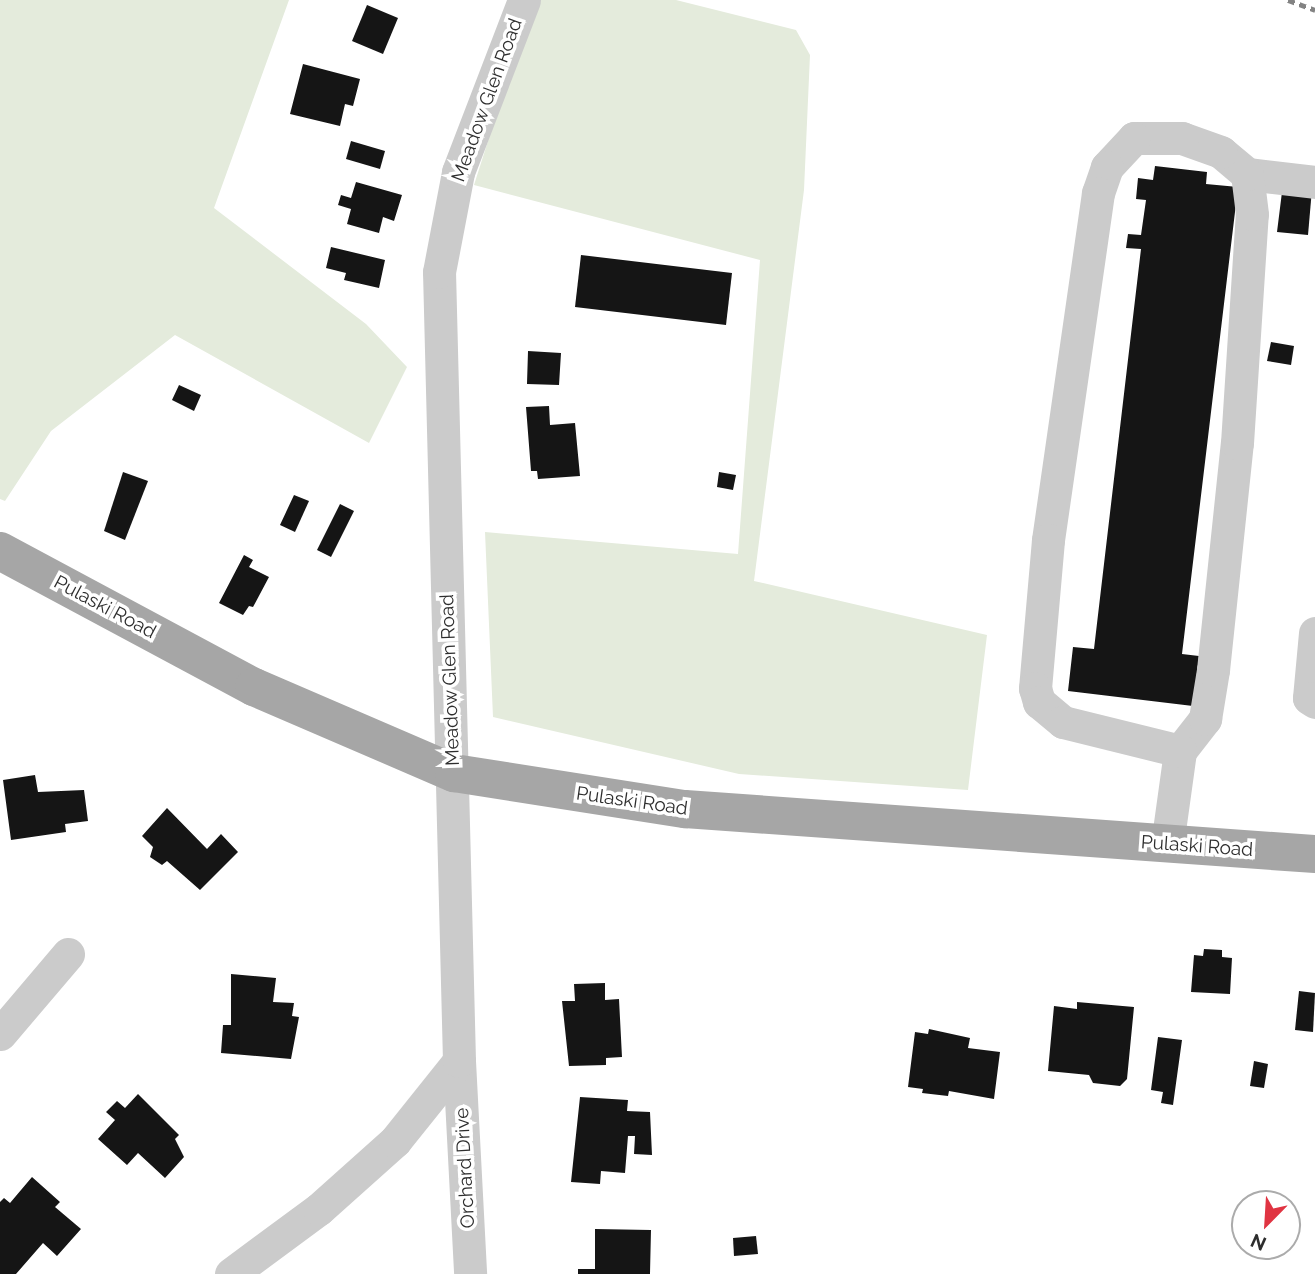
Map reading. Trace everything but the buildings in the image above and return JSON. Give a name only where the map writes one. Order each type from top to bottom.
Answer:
[{"type":"main road","name":"Pulaski Road","points":[[0,551],[254,687],[454,773],[685,809],[1315,854]]},
{"type":"street","name":"Meadow Glen Road","points":[[459,1062],[454,773],[439,272],[458,172],[524,0]]},
{"type":"street","points":[[1180,751],[1063,722],[1039,702],[1035,688],[1036,649],[1048,540],[1098,193],[1107,167],[1134,138],[1182,138],[1221,152],[1247,174],[1315,182]]},
{"type":"street","points":[[1167,845],[1180,751],[1205,719],[1213,670],[1246,335],[1252,214],[1247,174]]},
{"type":"street","points":[[1315,633],[1309,698],[1315,702]]},
{"type":"street","points":[[0,1034],[68,954]]},
{"type":"street","points":[[231,1274],[319,1209],[395,1141],[459,1062]]},
{"type":"street","name":"Orchard Drive","points":[[459,1062],[470,1274]]},
{"type":"green space","points":[[0,0],[289,0],[214,208],[366,324],[407,367],[369,443],[175,335],[51,431],[5,501],[0,499]]},
{"type":"green space","points":[[533,0],[676,0],[796,30],[810,55],[804,190],[754,581],[987,635],[968,790],[739,774],[493,717],[485,532],[738,554],[760,260],[474,185]]},
{"type":"railway","points":[[1288,0],[1315,10]]}]
